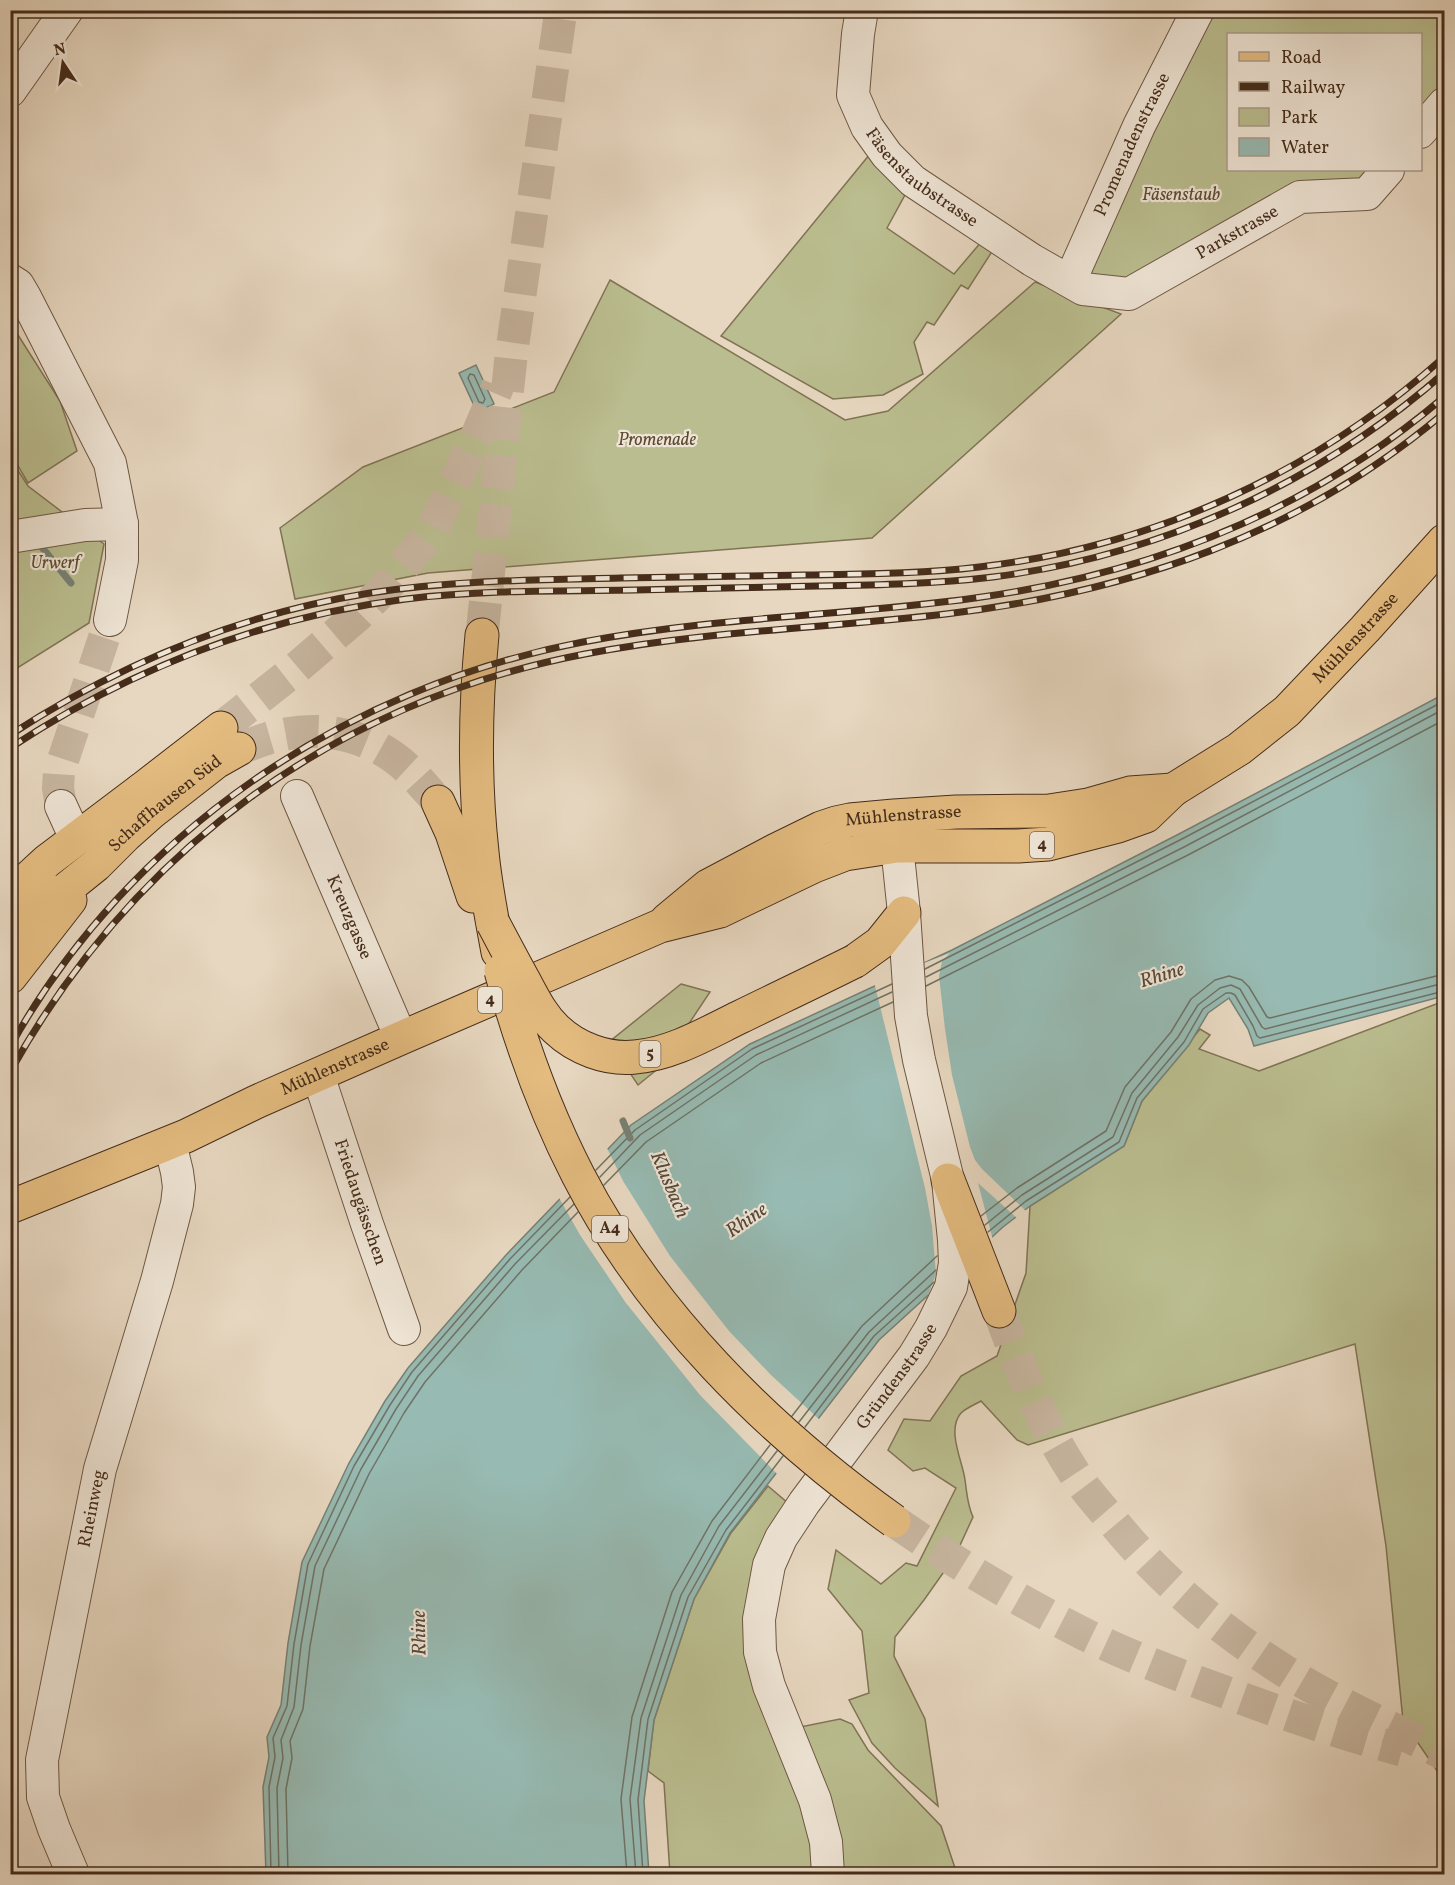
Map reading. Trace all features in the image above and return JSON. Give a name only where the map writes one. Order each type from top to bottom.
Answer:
[{"type":"main road","name":"Mühlenstrasse","points":[[10,1207],[170,1143],[401,1038],[660,926],[720,911],[814,866],[845,855],[895,831],[1018,846],[1048,844],[1118,826],[1146,816],[1173,790],[1239,749],[1287,711],[1444,541]]},
{"type":"main road","name":"A4","points":[[482,635],[475,724],[477,795],[488,917],[519,1036],[530,1068],[558,1132],[578,1175],[599,1212],[637,1270],[708,1359],[740,1393],[823,1468],[894,1521]]},
{"type":"main road","name":"Schaffhausen Süd","points":[[230,738],[216,762],[125,836],[87,852],[141,790],[230,738]]},
{"type":"main road","name":"5","points":[[438,802],[488,917],[538,1006],[565,1037],[583,1048],[615,1057],[652,1054],[688,1042],[855,961],[880,943],[904,913]]},
{"type":"main road","points":[[10,943],[23,904],[87,852]]},
{"type":"main road","points":[[10,977],[87,852]]},
{"type":"main road","points":[[948,1180],[998,1305]]},
{"type":"street","points":[[10,91],[67,10]]},
{"type":"street","name":"Fäsenstaubstrasse","points":[[862,10],[853,95],[867,127],[886,155],[913,181],[1032,260],[1076,285]]},
{"type":"street","name":"Promenadenstrasse","points":[[1076,285],[1139,126],[1198,10]]},
{"type":"street","points":[[1422,130],[1444,104]]},
{"type":"street","name":"Parkstrasse","points":[[1076,285],[1129,294],[1300,197],[1367,194],[1387,171]]},
{"type":"street","points":[[10,279],[18,285],[25,297],[110,463],[122,524],[122,560],[110,620]]},
{"type":"street","points":[[10,537],[85,525],[122,524]]},
{"type":"street","name":"Kreuzgasse","points":[[297,796],[401,1038]]},
{"type":"street","points":[[61,806],[71,828],[87,852]]},
{"type":"street","name":"Gründenstrasse","points":[[828,1875],[826,1842],[815,1800],[769,1686],[760,1652],[759,1619],[769,1565],[781,1538],[798,1512],[926,1337],[946,1300],[955,1263],[948,1180],[918,1060],[911,1017],[904,913],[895,831]]},
{"type":"street","name":"Friedaugässchen","points":[[318,1075],[404,1329]]},
{"type":"street","name":"Rheinweg","points":[[73,1875],[43,1797],[42,1760],[100,1469],[157,1281],[177,1204],[179,1187],[170,1143]]},
{"type":"green space","name":"Fäsenstaub","points":[[1214,11],[1444,11],[1444,92],[1422,119],[1422,33],[1227,33],[1227,171],[1377,171],[1126,290],[1083,274]]},
{"type":"green space","points":[[870,154],[906,193],[887,228],[954,274],[982,241],[993,250],[968,289],[961,285],[934,325],[927,322],[914,342],[923,374],[883,395],[833,399],[721,336]]},
{"type":"green space","name":"Promenade","points":[[610,280],[845,420],[888,411],[1035,282],[1121,314],[872,538],[428,573],[295,599],[280,528],[363,467],[554,392]]},
{"type":"green space","points":[[11,324],[60,401],[77,451],[28,483],[11,454]]},
{"type":"green space","name":"Urwerf","points":[[10,458],[28,486],[104,544],[89,623],[11,672]]},
{"type":"green space","points":[[681,984],[710,992],[660,1067],[638,1085],[609,1042]]},
{"type":"green space","points":[[1444,1001],[1444,1781],[1403,1721],[1386,1546],[1355,1344],[1028,1445],[1017,1440],[981,1401],[961,1413],[955,1428],[955,1437],[964,1473],[968,1503],[973,1517],[955,1556],[895,1637],[894,1656],[925,1719],[938,1806],[895,1768],[872,1743],[849,1700],[869,1693],[862,1631],[828,1589],[836,1550],[881,1584],[906,1563],[917,1566],[956,1488],[925,1468],[913,1471],[888,1450],[904,1419],[930,1421],[961,1376],[997,1356],[1026,1273],[1030,1206],[1124,1146],[1142,1101],[1200,1029],[1210,1035],[1199,1049],[1259,1071]]},
{"type":"green space","points":[[768,1486],[789,1504],[764,1542],[749,1589],[745,1634],[804,1800],[817,1870],[670,1874],[664,1783],[648,1771],[654,1720],[694,1599],[731,1533]]},
{"type":"green space","points":[[840,1719],[852,1724],[868,1750],[941,1826],[957,1874],[838,1874],[795,1728]]},
{"type":"water","points":[[476,365],[494,404],[477,412],[459,373]]},
{"type":"water","name":"Rhine","points":[[1444,694],[1444,996],[1254,1046],[1248,1029],[1229,998],[1208,1013],[1189,1045],[1142,1101],[1124,1146],[1030,1206],[1003,1227],[879,1340],[730,1533],[694,1599],[654,1720],[644,1801],[649,1874],[266,1874],[263,1787],[269,1757],[267,1737],[281,1705],[288,1643],[302,1562],[349,1463],[385,1401],[408,1368],[506,1255],[631,1125],[750,1044],[952,950],[1177,835]]},
{"type":"pier","points":[[950,953],[942,961],[939,976],[952,1075],[970,1147],[975,1160],[982,1169],[1027,1212],[1018,1219],[978,1183],[993,1240],[925,1303],[936,1274],[932,1226],[925,1188],[874,982]]},
{"type":"pier","points":[[606,1146],[623,1181],[670,1256],[729,1331],[771,1375],[821,1421],[779,1476],[700,1395],[626,1303],[580,1235],[558,1196]]},
{"type":"waterway","name":"Klusbach","points":[[40,545],[71,583]]},
{"type":"waterway","name":"Klusbach","points":[[623,1121],[630,1138]]},
{"type":"tunnel","points":[[482,635],[511,357],[561,10]]},
{"type":"tunnel","points":[[221,728],[356,617],[391,582],[433,528],[498,386]]},
{"type":"tunnel","points":[[61,806],[58,788],[59,772],[110,620]]},
{"type":"tunnel","points":[[239,749],[265,739],[288,734],[326,732],[344,735],[362,740],[395,758],[438,802]]},
{"type":"tunnel","points":[[999,1311],[1032,1393],[1061,1452],[1077,1477],[1129,1541],[1169,1582],[1235,1637],[1302,1682],[1444,1754]]},
{"type":"tunnel","points":[[894,1521],[964,1567],[1036,1609],[1120,1651],[1269,1708],[1402,1750]]},
{"type":"railway","points":[[10,735],[94,686],[182,645],[275,614],[370,593],[432,585],[495,581],[935,571],[1043,557],[1106,542],[1168,522],[1228,498],[1286,469],[1341,436],[1394,399],[1444,357]]},
{"type":"railway","points":[[10,748],[103,694],[151,671],[250,633],[353,607],[406,599],[492,592],[906,584],[949,581],[1055,567],[1116,552],[1176,532],[1234,508],[1290,480],[1344,448],[1396,412],[1444,373]]},
{"type":"railway","points":[[10,1047],[59,970],[116,900],[181,837],[252,782],[329,734],[410,694],[495,664],[583,642],[680,627],[975,598],[1103,573],[1224,532],[1282,505],[1338,474],[1392,438],[1444,397]]},
{"type":"railway","points":[[10,1072],[60,992],[117,920],[180,855],[250,798],[325,749],[407,708],[493,677],[585,654],[720,635],[946,614],[1015,604],[1147,573],[1211,551],[1272,524],[1332,492],[1389,455],[1444,413]]},
{"type":"railway","points":[[10,1869],[13,1874]]}]
